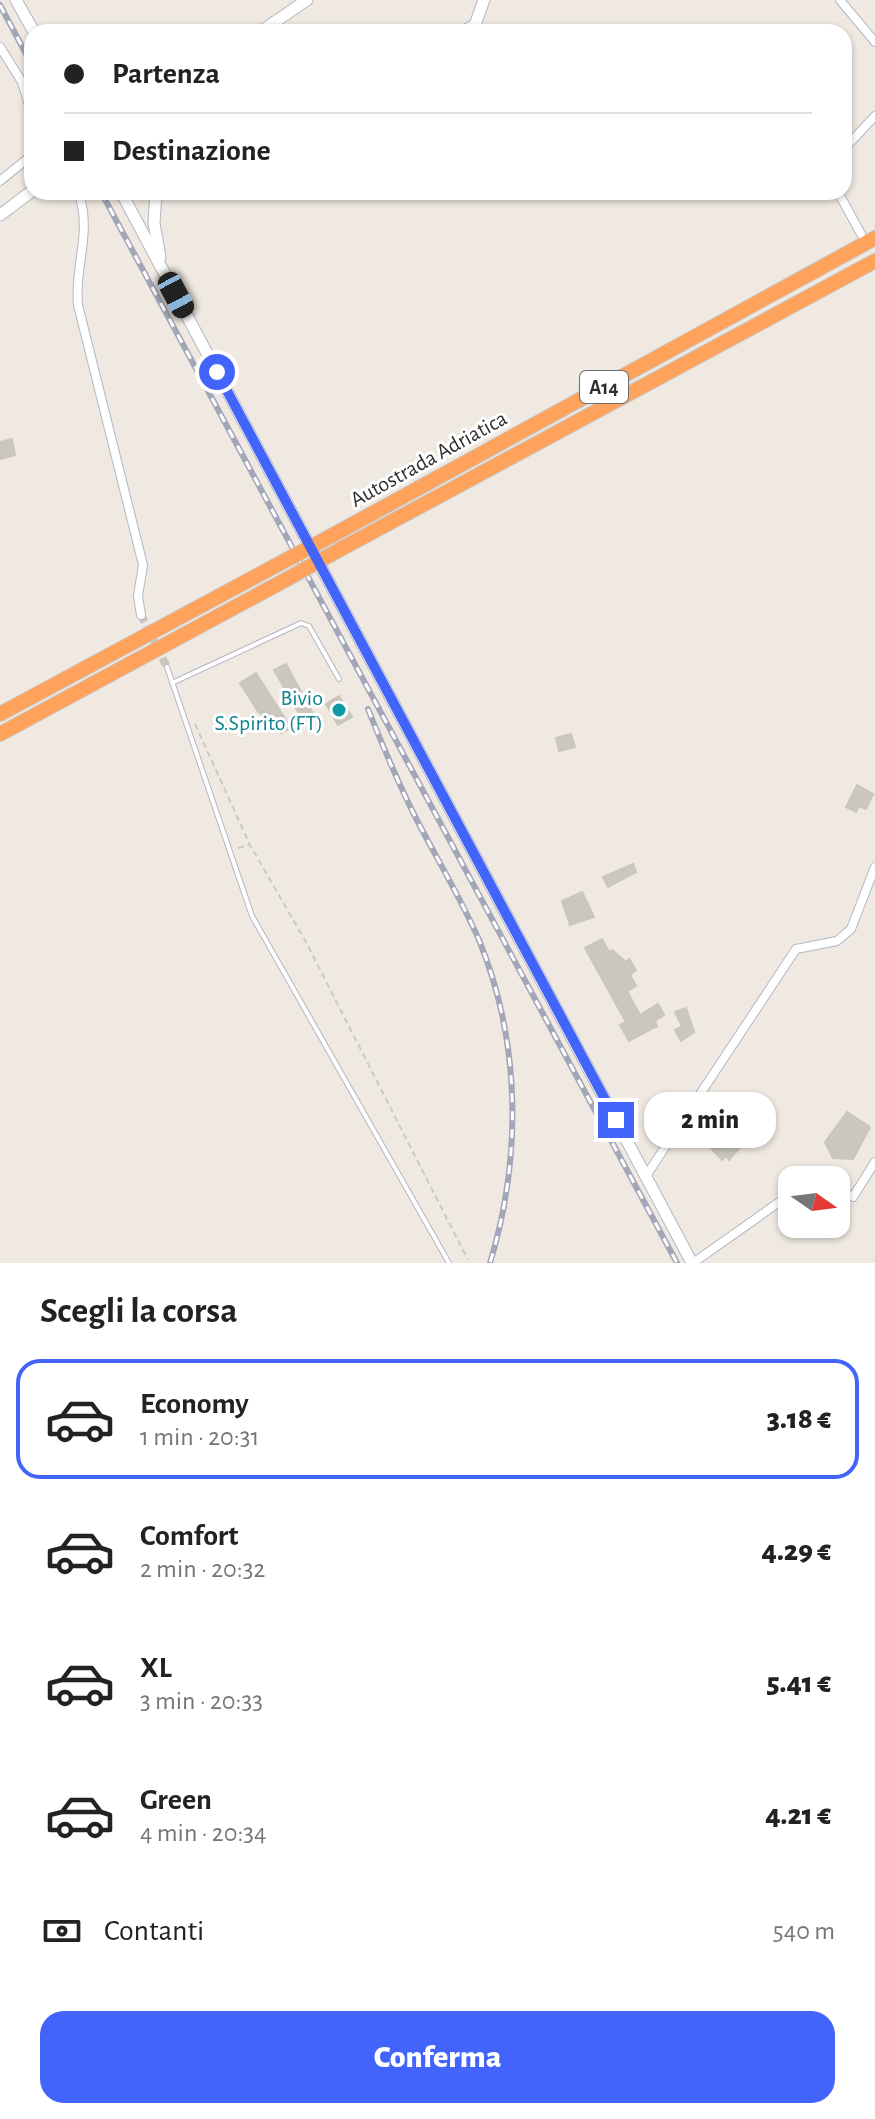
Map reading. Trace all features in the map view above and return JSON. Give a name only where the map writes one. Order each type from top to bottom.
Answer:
[{"type":"highway","name":"Autostrada Adriatica","points":[[0,714],[333,535],[868,236]]},
{"type":"highway","name":"Autostrada Adriatica","points":[[0,734],[875,261]]},
{"type":"main road","points":[[16,0],[30,24]]},
{"type":"main road","points":[[272,24],[307,0]]},
{"type":"main road","points":[[475,24],[484,0]]},
{"type":"main road","points":[[0,215],[24,197]]},
{"type":"main road","points":[[125,200],[692,1263]]},
{"type":"main road","points":[[155,200],[154,223],[162,270]]},
{"type":"street","points":[[840,0],[875,42]]},
{"type":"street","points":[[0,47],[24,89]]},
{"type":"street","points":[[852,140],[875,116]]},
{"type":"street","points":[[0,181],[24,162]]},
{"type":"street","points":[[80,200],[85,224],[78,305],[143,565],[138,596],[141,615]]},
{"type":"street","points":[[843,200],[868,236]]},
{"type":"street","points":[[646,1176],[796,949],[837,941],[851,929],[875,867]]},
{"type":"street","points":[[850,1195],[853,1197],[875,1162]]},
{"type":"street","points":[[692,1263],[778,1203]]},
{"type":"lane","points":[[172,683],[301,623],[309,626],[339,679]]},
{"type":"lane","points":[[167,667],[252,916],[449,1263]]},
{"type":"path","points":[[192,719],[212,755],[250,845],[306,942],[468,1260]]},
{"type":"path","points":[[229,850],[250,845]]},
{"type":"building","points":[[12,439],[15,455],[0,459],[0,442]]},
{"type":"building","points":[[286,664],[316,719],[306,726],[274,670]]},
{"type":"building","points":[[256,673],[291,728],[281,733],[257,710],[240,683]]},
{"type":"building","name":"Bivio S.Spirito (FT)","points":[[339,696],[352,717],[338,725],[326,704]]},
{"type":"building","points":[[571,734],[575,747],[559,751],[556,738]]},
{"type":"building","points":[[857,785],[873,794],[866,809],[859,806],[856,812],[846,807]]},
{"type":"building","points":[[633,864],[636,872],[608,887],[603,877]]},
{"type":"building","points":[[582,892],[594,917],[570,925],[562,901]]},
{"type":"building","points":[[602,939],[609,952],[612,950],[626,962],[629,959],[636,970],[630,975],[636,986],[627,991],[640,1015],[658,1004],[664,1015],[655,1021],[657,1026],[629,1041],[620,1025],[626,1022],[585,948]]},
{"type":"building","points":[[686,1008],[694,1032],[681,1041],[675,1030],[682,1026],[675,1012]]},
{"type":"building","points":[[847,1112],[870,1127],[853,1159],[833,1158],[825,1142]]},
{"type":"building","points":[[725,1124],[744,1143],[729,1160],[726,1156],[722,1160],[709,1146],[712,1143],[709,1140]]},
{"type":"tunnel","points":[[141,615],[167,667]]},
{"type":"railway","points":[[0,5],[24,50]]},
{"type":"railway","points":[[105,200],[677,1263]]},
{"type":"railway","points":[[368,709],[406,797],[479,940],[503,1019],[512,1100],[512,1141],[508,1182],[490,1263]]},
{"type":"place","name":"Bivio S.Spirito (FT)","points":[[339,710]]},
{"type":"route","points":[[217,372],[616,1120]]}]
